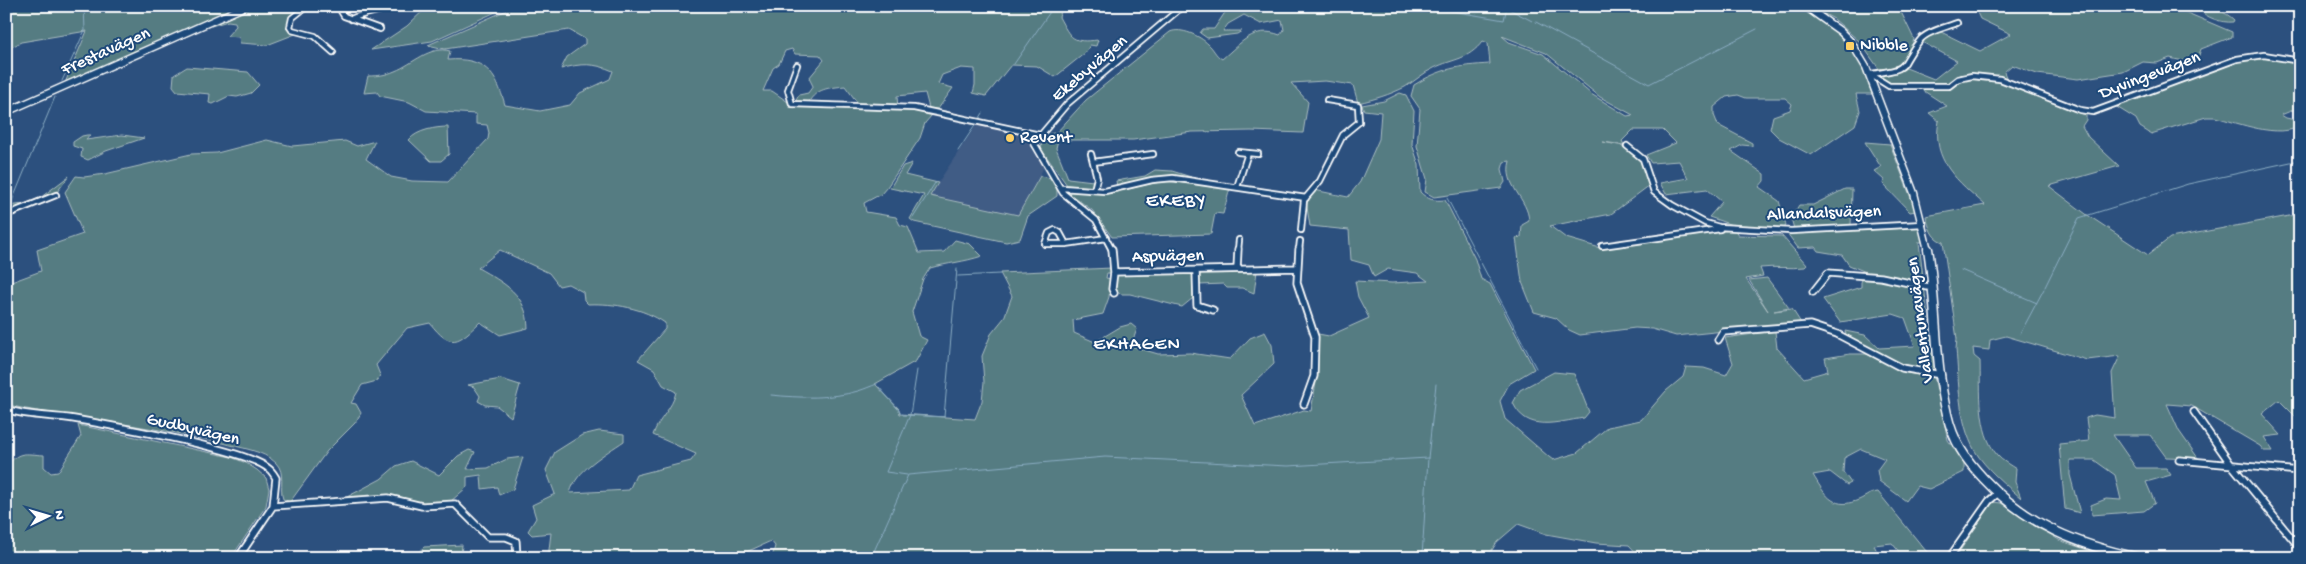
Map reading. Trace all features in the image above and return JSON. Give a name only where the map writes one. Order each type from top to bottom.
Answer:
[{"type":"main road","name":"Frestavägen","points":[[6,112],[246,6]]},
{"type":"main road","name":"Vallentunavägen","points":[[1805,6],[1841,31],[1851,40],[1864,58],[1923,224],[1933,288],[1941,375],[1956,442],[1969,462],[1998,494],[2031,520],[2054,534],[2105,551],[2139,558]]},
{"type":"street","points":[[307,6],[292,18],[290,27],[292,30],[315,36],[333,52]]},
{"type":"street","points":[[344,6],[341,11],[344,16],[380,29]]},
{"type":"street","points":[[351,19],[363,13],[383,11],[395,6]]},
{"type":"street","name":"Ekebyvägen","points":[[1040,135],[1081,90],[1149,37],[1183,6]]},
{"type":"street","points":[[1870,74],[1899,70],[1904,66],[1922,37],[1958,23]]},
{"type":"street","name":"Dyvingevägen","points":[[1870,74],[1890,86],[1949,86],[1958,80],[1972,76],[2000,79],[2087,112],[2100,110],[2237,59],[2264,55],[2300,61]]},
{"type":"street","points":[[798,65],[788,87],[788,98],[792,104],[832,104],[865,108],[914,108],[1040,135],[1034,143],[1036,150],[1062,188],[1120,189],[1152,180],[1173,178],[1306,198]]},
{"type":"street","points":[[1301,230],[1306,198],[1320,181],[1343,135],[1359,122],[1360,110],[1358,105],[1335,104],[1327,100]]},
{"type":"street","name":"Allandalsvägen","points":[[1627,146],[1643,159],[1654,192],[1672,205],[1705,223],[1725,228]]},
{"type":"street","points":[[1238,152],[1258,154]]},
{"type":"street","points":[[1237,187],[1248,153]]},
{"type":"street","points":[[1091,154],[1097,178],[1094,190]]},
{"type":"street","points":[[1093,162],[1153,154]]},
{"type":"street","name":"Aspvägen","points":[[1062,188],[1063,193],[1071,201],[1096,220],[1112,248],[1114,272],[1298,268]]},
{"type":"street","points":[[6,214],[56,194]]},
{"type":"street","name":"Allandalsvägen","points":[[1602,246],[1725,228],[1791,231],[1923,224]]},
{"type":"street","points":[[1066,245],[1081,244],[1106,238]]},
{"type":"street","points":[[1237,269],[1239,240]]},
{"type":"street","points":[[1300,241],[1297,283],[1315,337],[1314,376],[1304,404]]},
{"type":"street","points":[[1196,271],[1197,305],[1213,310]]},
{"type":"street","points":[[1114,272],[1112,290],[1114,294]]},
{"type":"street","points":[[1813,292],[1828,273],[1860,274],[1916,283],[1933,288]]},
{"type":"street","points":[[1718,340],[1723,332],[1810,325],[1837,334],[1902,368],[1941,375]]},
{"type":"street","name":"Gudbyvägen","points":[[6,409],[20,414],[102,424],[244,457],[269,468],[276,478],[273,506],[238,558]]},
{"type":"street","points":[[2194,412],[2230,463],[2300,548]]},
{"type":"street","points":[[2179,460],[2300,470]]},
{"type":"street","points":[[1949,558],[1989,501],[1998,494]]},
{"type":"street","points":[[273,506],[388,498],[422,506],[454,504],[463,510],[488,537],[507,536],[513,538],[516,541],[517,558]]},
{"type":"shaded area","points":[[977,124],[1036,135],[1032,149],[1044,167],[1018,215],[929,196]]},
{"type":"green space","points":[[6,6],[240,6],[65,83],[87,31],[21,42],[6,50]]},
{"type":"green space","points":[[254,6],[304,6],[300,9],[289,27],[291,32],[298,33],[267,45],[240,43],[239,37],[227,36],[236,26],[235,22],[228,21],[211,26]]},
{"type":"green space","points":[[428,6],[509,6],[432,41],[371,50],[407,26]]},
{"type":"green space","points":[[532,6],[1063,6],[1059,17],[1073,38],[1083,41],[1098,40],[1096,46],[1090,45],[1085,53],[1055,77],[1037,66],[1011,65],[986,96],[973,93],[975,69],[961,68],[942,75],[938,84],[953,88],[938,109],[929,108],[925,93],[897,96],[898,109],[913,109],[932,115],[925,123],[920,138],[887,187],[881,194],[864,203],[866,212],[896,217],[900,225],[908,227],[919,253],[944,252],[955,240],[970,244],[982,256],[930,268],[923,279],[912,312],[919,336],[927,340],[916,361],[875,384],[899,409],[900,414],[975,419],[982,401],[984,382],[982,356],[991,334],[1004,318],[1012,296],[1000,273],[1112,268],[1111,273],[1107,273],[1106,278],[1111,279],[1109,297],[1103,314],[1073,320],[1074,333],[1095,342],[1120,327],[1131,324],[1137,329],[1131,346],[1158,354],[1190,353],[1230,359],[1250,338],[1265,332],[1272,345],[1274,364],[1241,395],[1255,426],[1304,410],[1311,411],[1317,377],[1318,334],[1329,336],[1369,318],[1358,297],[1355,281],[1392,283],[1428,281],[1417,273],[1388,269],[1374,277],[1369,265],[1351,260],[1349,230],[1310,226],[1306,201],[1314,190],[1348,197],[1360,182],[1379,139],[1381,112],[1364,110],[1362,105],[1384,101],[1400,93],[1406,95],[1414,111],[1412,144],[1419,165],[1420,192],[1431,199],[1445,200],[1475,259],[1481,279],[1490,284],[1534,369],[1509,384],[1500,401],[1505,419],[1549,457],[1553,460],[1577,453],[1608,427],[1641,420],[1666,391],[1683,377],[1686,367],[1704,368],[1726,375],[1733,363],[1725,338],[1775,331],[1777,348],[1804,378],[1828,371],[1825,358],[1850,354],[1867,354],[1906,373],[1934,377],[1948,440],[1964,463],[1964,472],[1929,489],[1917,486],[1906,501],[1879,481],[1877,470],[1885,459],[1861,449],[1844,458],[1843,472],[1851,483],[1847,485],[1830,472],[1813,475],[1825,494],[1841,503],[1856,501],[1878,492],[1926,551],[1939,558],[1904,558],[1892,543],[1874,545],[1880,558],[1641,558],[1629,545],[1596,543],[1546,534],[1518,524],[1497,542],[1487,558],[772,558],[775,546],[771,541],[733,558],[548,558],[551,533],[532,535],[528,531],[536,518],[532,505],[555,494],[546,470],[555,452],[582,435],[599,431],[624,434],[624,441],[600,457],[578,477],[570,493],[629,490],[636,475],[691,461],[696,454],[653,435],[672,403],[676,392],[663,385],[654,369],[638,360],[665,329],[665,323],[638,310],[608,304],[588,304],[584,300],[583,292],[568,284],[559,286],[549,273],[500,250],[478,268],[497,279],[519,298],[527,316],[528,328],[500,335],[480,322],[460,339],[449,340],[437,332],[430,323],[407,328],[376,365],[380,375],[377,381],[362,385],[351,403],[356,404],[361,413],[355,423],[327,451],[290,502],[283,499],[282,476],[279,467],[271,459],[258,452],[172,432],[35,411],[6,404],[6,284],[41,271],[37,250],[83,234],[65,192],[76,176],[84,177],[105,174],[191,154],[217,153],[267,140],[292,146],[345,141],[357,146],[375,141],[366,159],[391,177],[412,181],[448,182],[488,139],[487,125],[476,124],[476,114],[426,111],[409,102],[380,96],[377,92],[364,93],[368,76],[392,72],[429,53],[443,50],[450,51],[448,60],[471,61],[487,69],[493,75],[505,105],[540,111],[570,105],[580,93],[610,79],[613,71],[600,66],[581,65],[561,69],[567,57],[585,44],[585,39],[569,30],[445,49],[428,45],[507,10],[524,10]],"holes":[[[792,49],[795,54],[820,55],[824,60],[809,78],[813,86],[808,93],[799,95],[795,102],[808,103],[819,92],[828,88],[845,86],[857,102],[854,108],[791,104],[772,91],[763,91],[773,68],[779,64],[785,51]]]},
{"type":"green space","points":[[1218,6],[1800,6],[1838,30],[1860,59],[1872,94],[1856,94],[1860,111],[1855,125],[1811,155],[1779,138],[1770,129],[1773,116],[1790,110],[1792,104],[1785,98],[1746,98],[1738,95],[1726,97],[1714,107],[1714,115],[1718,125],[1752,143],[1752,146],[1742,145],[1731,151],[1764,174],[1764,181],[1759,187],[1779,201],[1786,225],[1784,229],[1735,226],[1709,217],[1722,202],[1707,189],[1666,194],[1660,183],[1688,178],[1679,161],[1651,163],[1646,155],[1676,143],[1663,130],[1633,130],[1622,141],[1624,145],[1603,142],[1628,147],[1642,159],[1650,185],[1611,214],[1550,226],[1566,238],[1600,248],[1726,230],[1735,230],[1738,235],[1782,236],[1807,265],[1799,268],[1760,268],[1763,276],[1746,279],[1768,311],[1749,280],[1767,278],[1789,308],[1774,311],[1792,309],[1801,323],[1676,336],[1652,329],[1635,328],[1580,335],[1569,330],[1556,318],[1534,312],[1522,282],[1516,238],[1521,237],[1522,225],[1529,221],[1528,213],[1510,178],[1510,161],[1504,162],[1502,169],[1505,182],[1501,188],[1434,197],[1425,192],[1427,179],[1417,146],[1420,109],[1411,96],[1414,85],[1442,71],[1490,64],[1488,43],[1483,41],[1466,56],[1430,70],[1405,87],[1358,103],[1353,85],[1325,81],[1291,83],[1308,102],[1303,133],[1251,131],[1192,132],[1133,140],[1058,140],[1056,148],[1068,178],[1093,181],[1094,183],[1093,187],[1067,185],[1041,149],[1043,136],[1057,132],[1086,100],[1170,32],[1185,31],[1195,35],[1208,44],[1222,59],[1248,37],[1263,32],[1280,35],[1284,30],[1282,20],[1261,24],[1244,15],[1228,24],[1223,31],[1242,31],[1237,34],[1207,38],[1200,33],[1203,29],[1214,29],[1226,11],[1234,11],[1237,7]],"holes":[[[1502,36],[1546,53],[1600,97],[1633,115],[1627,116],[1591,94],[1543,54],[1509,42]]]},
{"type":"green space","points":[[1809,6],[1903,6],[1901,12],[1914,39],[1909,54],[1897,68],[1879,69],[1860,42],[1834,19]]},
{"type":"green space","points":[[1974,6],[2176,6],[2178,9],[2232,32],[2232,37],[2201,49],[2198,58],[2183,61],[2170,58],[2157,63],[2143,62],[2123,72],[2078,79],[2037,74],[2012,65],[2004,72],[2008,82],[2086,114],[2086,120],[2082,126],[2088,137],[2119,166],[2049,186],[2086,214],[2148,255],[2170,238],[2300,214],[2300,421],[2279,400],[2262,414],[2281,435],[2264,437],[2273,451],[2264,451],[2260,446],[2192,406],[2167,404],[2179,431],[2198,458],[2166,457],[2150,435],[2113,435],[2136,468],[2166,468],[2171,475],[2146,482],[2155,503],[2144,511],[2092,515],[2091,505],[2106,499],[2121,500],[2115,475],[2094,460],[2070,460],[2070,475],[2080,513],[2065,509],[2059,444],[2089,441],[2086,418],[2095,415],[2115,418],[2112,373],[2120,356],[2087,360],[2006,336],[1990,340],[1989,350],[1973,348],[1974,356],[1980,361],[1981,410],[1986,434],[1997,455],[2016,469],[2015,482],[2021,498],[2002,482],[1979,458],[1969,439],[1962,414],[1956,349],[1957,339],[1943,242],[1933,235],[1926,216],[1985,205],[1956,178],[1943,159],[1939,148],[1939,121],[1929,113],[1947,106],[1913,84],[1892,85],[1877,76],[1896,73],[1906,68],[1934,79],[1957,61],[1920,41],[1939,31],[1980,51],[2011,34],[1980,19]]},
{"type":"green space","points":[[2198,9],[2219,11],[2227,14],[2234,20],[2233,22],[2224,22],[2214,19]]},
{"type":"green space","points":[[2261,56],[2300,62],[2300,109],[2298,108],[2281,115],[2300,121],[2300,126],[2291,130],[2281,131],[2258,129],[2215,117],[2206,117],[2151,134],[2140,127],[2136,119],[2115,106],[2231,62]]},
{"type":"green space","points":[[187,67],[248,72],[259,85],[251,93],[237,97],[229,96],[213,104],[209,103],[210,94],[177,91],[173,86],[174,75]]},
{"type":"green space","points":[[448,127],[449,154],[441,161],[431,161],[409,140],[422,131]]},
{"type":"green space","points":[[90,135],[86,140],[122,135],[144,138],[106,151],[88,160],[81,157],[82,149],[73,146],[73,142],[82,136]]},
{"type":"green space","points":[[1865,142],[1890,144],[1916,211],[1910,212],[1883,184],[1884,180],[1874,171],[1881,167]]},
{"type":"green space","points":[[912,163],[905,175],[938,183],[930,196],[1018,215],[1040,176],[1051,178],[1057,189],[1057,196],[1028,216],[1020,239],[1006,242],[914,222],[910,219],[924,195],[890,188],[903,166]]},
{"type":"green space","points":[[1155,170],[1172,171],[1191,177],[1161,177],[1117,186],[1116,181],[1145,176]]},
{"type":"green space","points":[[69,176],[57,192],[6,213],[8,206],[24,204],[40,198]]},
{"type":"green space","points":[[1162,181],[1230,188],[1223,214],[1215,213],[1211,234],[1112,237],[1092,210],[1071,195],[1069,191],[1111,193]]},
{"type":"green space","points":[[1845,189],[1852,189],[1851,226],[1794,229],[1791,218],[1799,205],[1813,205]]},
{"type":"green space","points":[[1920,228],[1924,242],[1919,242],[1934,370],[1910,366],[1888,358],[1846,335],[1845,331],[1865,335],[1879,348],[1915,346],[1905,318],[1893,314],[1840,322],[1823,299],[1861,287],[1861,282],[1866,272],[1849,265],[1842,255],[1818,251],[1815,247],[1798,248],[1787,233]]},
{"type":"green space","points":[[1257,271],[1254,293],[1242,288],[1227,288],[1223,284],[1199,285],[1199,272]]},
{"type":"green space","points":[[1194,273],[1193,298],[1182,307],[1130,294],[1121,294],[1114,288],[1116,276],[1119,274]]},
{"type":"green space","points":[[1554,372],[1574,374],[1589,412],[1584,418],[1553,423],[1534,422],[1526,419],[1513,403],[1520,390]]},
{"type":"green space","points":[[501,379],[520,385],[511,417],[497,406],[485,405],[478,401],[480,396],[474,387],[468,385]]},
{"type":"green space","points":[[78,425],[231,457],[246,463],[266,478],[269,489],[266,506],[231,558],[6,558],[6,468],[14,458],[22,454],[44,455],[44,467],[51,473],[58,472],[81,436]]},
{"type":"green space","points":[[469,450],[475,452],[467,469],[488,468],[507,459],[523,457],[513,489],[499,495],[497,487],[482,489],[481,475],[467,477],[467,487],[450,502],[424,505],[401,497],[345,498],[381,479],[396,466],[411,461],[439,475],[458,456]]},
{"type":"green space","points":[[1993,502],[2001,503],[2059,540],[2110,558],[1955,558]]},
{"type":"green space","points":[[462,545],[461,555],[454,558],[412,558],[424,547]]},
{"type":"waterway","points":[[62,81],[85,30],[84,6]]},
{"type":"waterway","points":[[1014,64],[1054,6]]},
{"type":"waterway","points":[[1349,12],[1351,6]]},
{"type":"waterway","points":[[1423,6],[1504,20],[1506,11]]},
{"type":"waterway","points":[[1507,8],[1532,21]]},
{"type":"waterway","points":[[1536,22],[1649,84],[1757,29]]},
{"type":"waterway","points":[[8,211],[55,97]]},
{"type":"waterway","points":[[978,121],[983,113]]},
{"type":"waterway","points":[[958,151],[976,124]]},
{"type":"waterway","points":[[2045,287],[2079,218],[2188,184],[2300,160]]},
{"type":"waterway","points":[[913,218],[935,183]]},
{"type":"waterway","points":[[1447,198],[1536,368]]},
{"type":"waterway","points":[[910,415],[944,417],[957,269]]},
{"type":"waterway","points":[[1961,270],[2037,303]]},
{"type":"waterway","points":[[958,276],[1000,274]]},
{"type":"waterway","points":[[2037,303],[2044,289]]},
{"type":"waterway","points":[[2020,334],[2037,303]]},
{"type":"waterway","points":[[910,415],[917,370]]},
{"type":"waterway","points":[[771,395],[826,397],[848,394],[877,384]]},
{"type":"waterway","points":[[1428,458],[1436,384]]},
{"type":"waterway","points":[[879,387],[903,415],[910,415]]},
{"type":"waterway","points":[[907,475],[886,472],[910,415]]},
{"type":"waterway","points":[[871,558],[908,475],[1105,457],[1288,466],[1428,458]]},
{"type":"waterway","points":[[1422,558],[1428,458]]},
{"type":"place","name":"Nibble","points":[[1850,46]]},
{"type":"place","name":"Revent","points":[[1010,138]]},
{"type":"district","name":"EKEBY","points":[[1176,202]]},
{"type":"district","name":"EKHAGEN","points":[[1137,345]]}]
